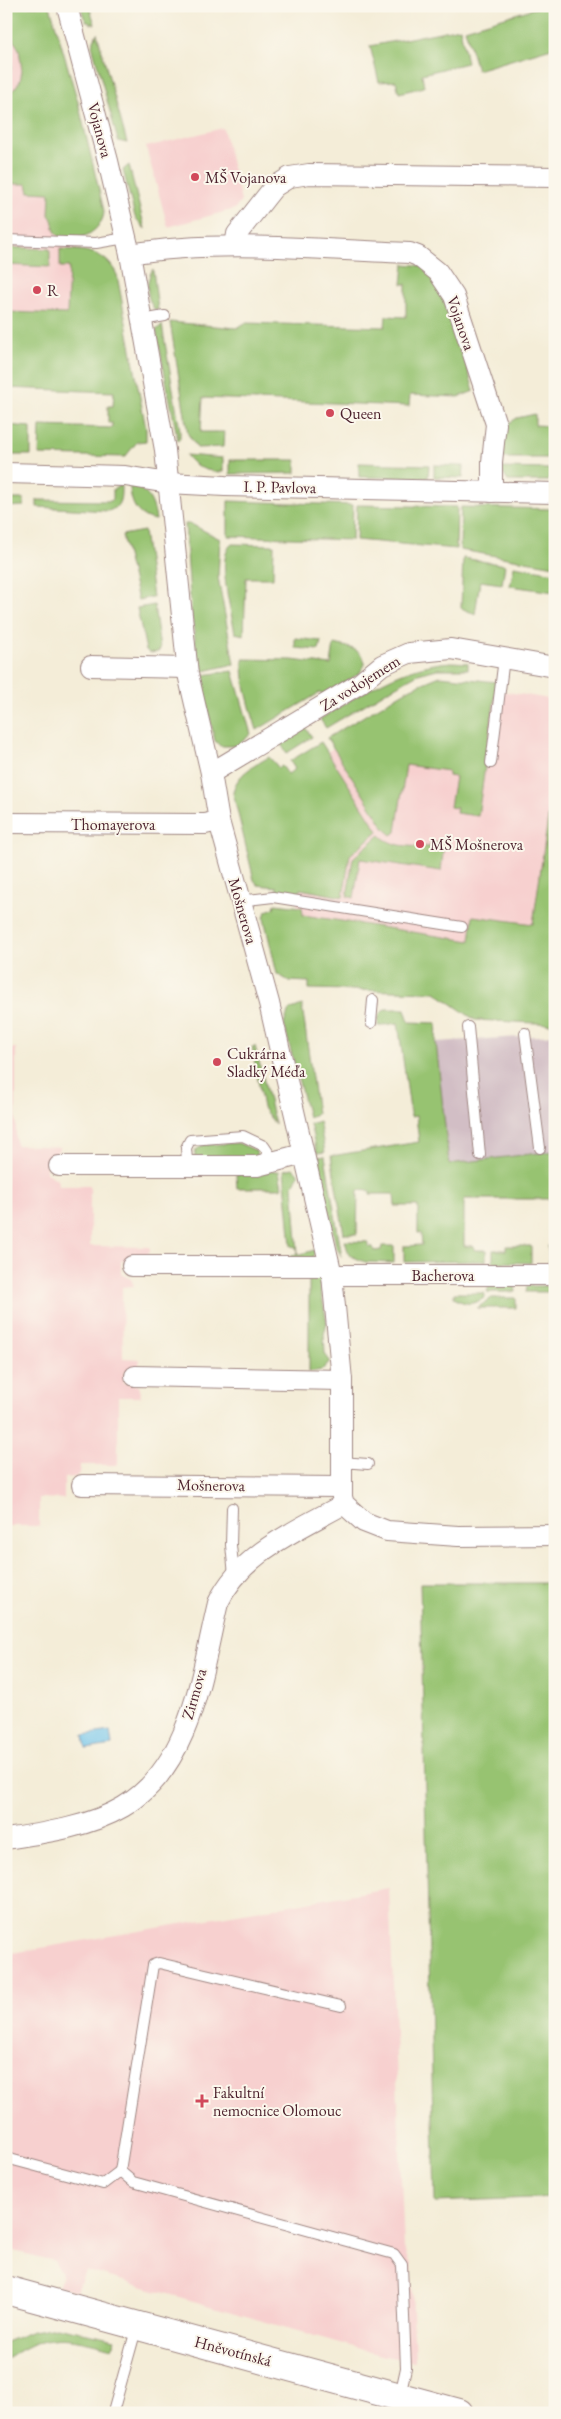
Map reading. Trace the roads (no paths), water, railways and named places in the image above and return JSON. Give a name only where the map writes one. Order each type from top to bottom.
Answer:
[{"type":"street","name":"Vojanova","points":[[67,6],[128,246],[165,450],[168,483]]},
{"type":"street","points":[[235,246],[236,234],[261,201],[274,187],[290,177],[309,174],[554,177]]},
{"type":"street","name":"Vojanova","points":[[128,246],[154,250],[235,246],[410,253],[418,256],[438,272],[454,296],[496,424],[492,462],[492,492]]},
{"type":"street","name":"I. P. Pavlova","points":[[6,473],[125,476],[168,483],[555,492]]},
{"type":"street","name":"Mošnerova","points":[[82,1485],[342,1495],[342,1380],[330,1270],[269,1003],[219,821],[211,774],[187,668],[168,483]]},
{"type":"street","name":"Za vodojemem","points":[[211,774],[360,684],[382,665],[409,653],[450,649],[555,667]]},
{"type":"street","points":[[90,666],[187,668]]},
{"type":"street","name":"Thomayerova","points":[[6,823],[205,824],[219,821]]},
{"type":"street","points":[[59,1166],[257,1166],[303,1154]]},
{"type":"street","points":[[132,1266],[330,1270]]},
{"type":"street","name":"Bacherova","points":[[330,1270],[555,1275]]},
{"type":"street","points":[[135,1376],[342,1380]]},
{"type":"street","points":[[342,1495],[364,1522],[387,1531],[451,1536],[555,1535]]},
{"type":"street","name":"Zirmova","points":[[6,1839],[91,1821],[122,1807],[153,1782],[167,1764],[183,1732],[193,1703],[218,1603],[234,1575],[270,1546],[342,1495]]},
{"type":"street","name":"Hněvotínská","points":[[6,2290],[459,2413]]},
{"type":"lane","points":[[6,240],[128,246]]},
{"type":"lane","points":[[142,320],[165,316]]},
{"type":"lane","points":[[491,763],[504,658]]},
{"type":"lane","points":[[240,901],[273,897],[462,928]]},
{"type":"lane","points":[[371,1023],[373,1000]]},
{"type":"lane","points":[[468,1028],[480,1155]]},
{"type":"lane","points":[[525,1032],[540,1148]]},
{"type":"lane","points":[[187,1160],[186,1148],[190,1140],[243,1136],[264,1146],[274,1161]]},
{"type":"lane","points":[[341,1462],[368,1464]]},
{"type":"lane","points":[[232,1508],[231,1545],[234,1575]]},
{"type":"lane","points":[[6,2158],[103,2184],[120,2171],[153,1965],[158,1963],[341,2006]]},
{"type":"lane","points":[[120,2171],[133,2182],[394,2254],[402,2265],[406,2368],[400,2396]]},
{"type":"lane","points":[[113,2412],[137,2325]]},
{"type":"water","points":[[110,1731],[112,1745],[86,1749],[84,1735]]},
{"type":"place","name":"MŠ Vojanova","points":[[195,177]]},
{"type":"place","name":"R","points":[[37,290]]},
{"type":"place","name":"Queen","points":[[330,413]]},
{"type":"place","name":"MŠ Mošnerova","points":[[420,844]]},
{"type":"place","name":"Cukrárna Sladký Méďa","points":[[217,1062]]},
{"type":"place","name":"Fakultní nemocnice Olomouc","points":[[202,2101]]}]
